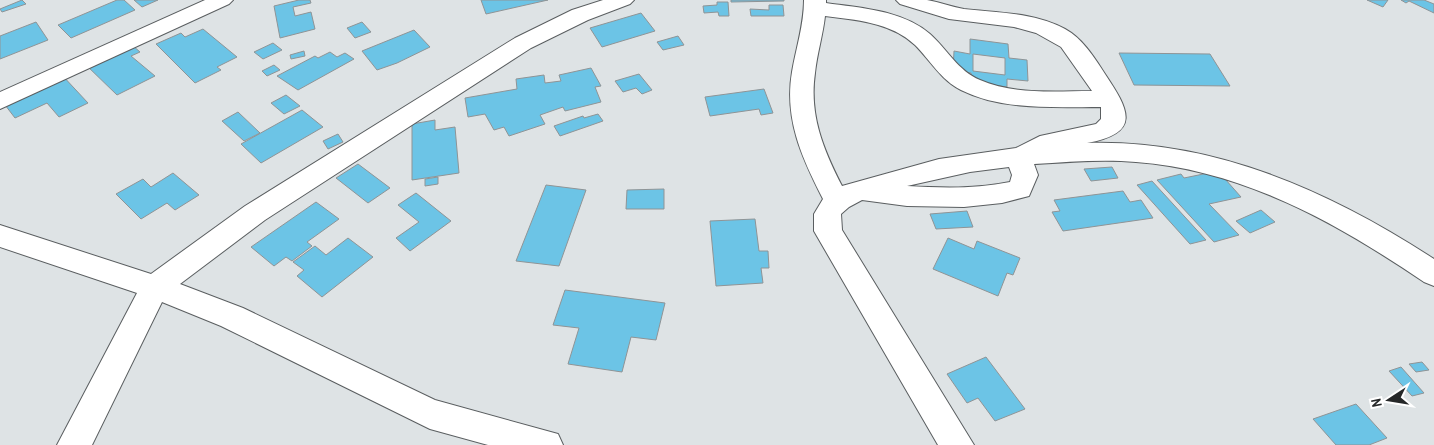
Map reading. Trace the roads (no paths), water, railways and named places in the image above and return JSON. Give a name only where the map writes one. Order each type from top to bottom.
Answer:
[{"type":"street","points":[[0,101],[222,0]]},
{"type":"street","points":[[74,445],[155,287],[255,212],[420,110],[523,43],[580,15],[622,0]]},
{"type":"street","points":[[907,0],[928,8],[1035,26],[1058,34],[1080,55],[1109,99],[1115,115],[1112,125],[1104,131],[1042,143],[1018,158]]},
{"type":"street","points":[[847,196],[805,136],[800,108],[802,77],[815,4],[905,28],[918,36],[962,81],[985,91],[1036,98],[1109,99]]},
{"type":"street","points":[[957,445],[828,231],[826,219],[830,210],[847,196],[916,173],[976,162],[1126,152],[1209,165],[1265,184],[1329,210],[1393,246],[1434,274]]},
{"type":"street","points":[[0,236],[155,287],[232,317],[430,414],[546,445]]}]
